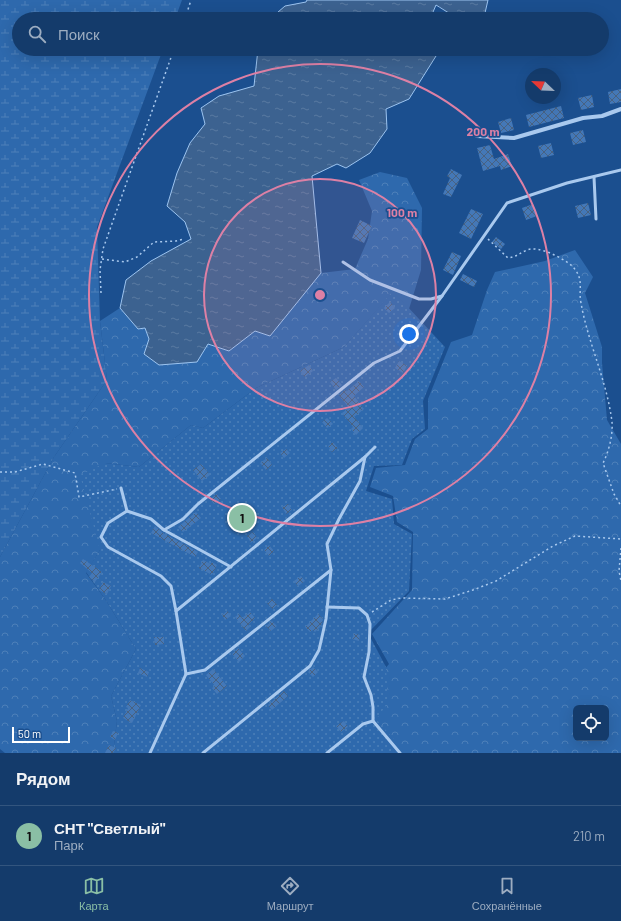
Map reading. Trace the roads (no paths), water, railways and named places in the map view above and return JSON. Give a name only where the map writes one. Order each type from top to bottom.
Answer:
[{"type":"street","points":[[478,136],[514,138],[583,118],[602,116],[621,109]]},
{"type":"lane","points":[[164,530],[183,518],[204,499],[374,363],[400,351],[442,296],[506,203],[567,183],[621,170]]},
{"type":"lane","points":[[594,177],[596,219]]},
{"type":"lane","points":[[343,262],[370,280],[419,299],[431,299],[442,296]]},
{"type":"lane","points":[[176,611],[375,447]]},
{"type":"lane","points":[[203,753],[310,666],[319,650],[326,619],[331,570],[327,544],[360,481],[364,457]]},
{"type":"lane","points":[[120,488],[127,511]]},
{"type":"lane","points":[[127,511],[151,520],[164,530],[231,567]]},
{"type":"lane","points":[[127,511],[108,523],[101,537],[108,547],[161,576],[171,586],[186,674],[150,753]]},
{"type":"lane","points":[[186,674],[205,670],[331,570]]},
{"type":"lane","points":[[327,607],[359,608],[367,615],[370,624],[369,652],[364,677],[372,701],[372,721],[400,753]]},
{"type":"lane","points":[[327,753],[363,724],[372,721]]},
{"type":"water","points":[[307,0],[488,0],[485,12],[447,12],[436,5],[433,12],[278,12],[285,6],[306,2]]},
{"type":"water","points":[[257,56],[436,56],[409,99],[386,109],[387,129],[370,153],[346,168],[337,164],[312,176],[321,273],[270,336],[255,331],[229,351],[208,344],[197,362],[159,365],[144,354],[149,339],[145,328],[138,329],[120,308],[126,280],[151,261],[191,239],[185,222],[167,206],[177,173],[190,143],[205,124],[201,108],[219,96],[254,86]]},
{"type":"place","name":"СНТ \"Светлый\"","points":[[242,518]]}]
